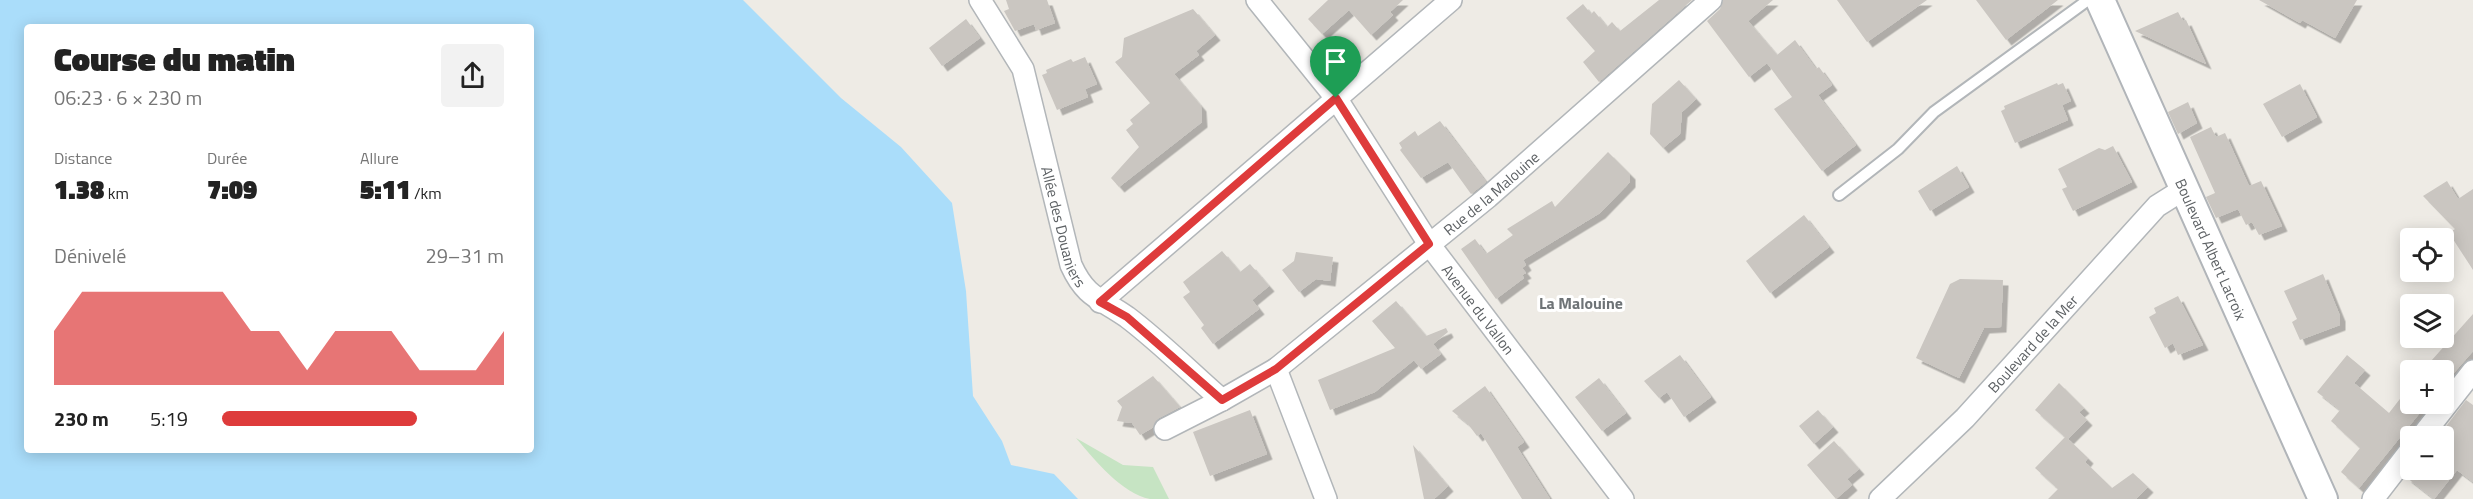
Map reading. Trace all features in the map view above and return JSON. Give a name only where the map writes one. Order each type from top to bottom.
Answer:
[{"type":"street","name":"Allée des Douaniers","points":[[980,0],[1023,69],[1071,265],[1079,283],[1100,302],[1127,317],[1222,400]]},
{"type":"street","name":"Avenue du Vallon","points":[[1257,0],[1336,98],[1429,244],[1623,499]]},
{"type":"street","points":[[1100,302],[1451,0]]},
{"type":"street","name":"Rue de la Malouine","points":[[1165,429],[1276,369],[1488,197],[1712,0]]},
{"type":"street","name":"Boulevard Albert Lacroix","points":[[2100,0],[2323,499]]},
{"type":"street","name":"Boulevard de la Mer","points":[[1880,499],[1965,418],[2157,206],[2184,189]]},
{"type":"street","points":[[1276,369],[1326,499]]},
{"type":"street","points":[[2430,426],[2473,371]]},
{"type":"street","points":[[2373,499],[2400,464]]},
{"type":"lane","points":[[1839,195],[1898,149],[1934,112],[2088,0]]},
{"type":"green space","points":[[1076,438],[1123,465],[1153,467],[1169,499],[1150,499],[1129,490],[1109,475]]},
{"type":"water","points":[[0,0],[743,0],[841,98],[901,147],[952,203],[966,291],[973,396],[1002,441],[1011,465],[1054,474],[1078,499],[0,499]]},
{"type":"building","points":[[1006,0],[1047,0],[1055,23],[1036,30],[1034,24],[1015,31],[1004,11],[1009,9]]},
{"type":"building","points":[[1328,0],[1403,0],[1390,12],[1393,15],[1371,35],[1349,10],[1322,34],[1308,19]]},
{"type":"building","points":[[1659,0],[1692,0],[1599,82],[1583,62],[1595,51],[1566,18],[1583,4],[1591,14],[1594,11],[1607,27],[1612,22],[1620,31]]},
{"type":"building","points":[[1723,0],[1773,0],[1748,21],[1777,55],[1795,40],[1816,69],[1819,67],[1832,85],[1818,95],[1856,145],[1822,171],[1774,109],[1792,97],[1767,63],[1749,77],[1707,21],[1720,9]]},
{"type":"building","points":[[1837,0],[1927,0],[1867,42]]},
{"type":"building","points":[[1976,0],[2058,0],[2006,40]]},
{"type":"building","points":[[2259,0],[2357,0],[2335,38],[2302,20],[2300,23]]},
{"type":"building","points":[[1193,9],[1215,35],[1196,51],[1199,55],[1174,74],[1201,106],[1202,122],[1119,187],[1111,178],[1139,147],[1126,130],[1133,124],[1130,120],[1150,103],[1115,62],[1122,57],[1124,38]]},
{"type":"building","points":[[2178,12],[2183,21],[2186,20],[2206,64],[2135,31]]},
{"type":"building","points":[[966,19],[980,38],[942,66],[929,48]]},
{"type":"building","points":[[1085,57],[1097,84],[1085,89],[1088,97],[1057,110],[1042,75],[1047,73],[1046,70],[1071,59],[1073,62]]},
{"type":"building","points":[[1679,80],[1696,99],[1682,112],[1680,134],[1663,148],[1650,134],[1652,104]]},
{"type":"building","points":[[2057,83],[2058,85],[2063,83],[2071,101],[2062,105],[2068,120],[2015,143],[2001,111],[2005,109],[2004,106]]},
{"type":"building","points":[[2300,84],[2317,117],[2282,137],[2263,104]]},
{"type":"building","points":[[2188,102],[2197,123],[2178,134],[2168,112]]},
{"type":"building","points":[[1440,121],[1486,182],[1471,194],[1448,162],[1421,178],[1400,150],[1402,148],[1399,143],[1415,131],[1418,136]]},
{"type":"building","points":[[2211,127],[2216,137],[2225,133],[2249,186],[2261,181],[2282,226],[2259,235],[2252,222],[2246,225],[2238,209],[2216,218],[2206,197],[2215,193],[2190,137]]},
{"type":"building","points":[[2113,146],[2132,182],[2073,211],[2062,189],[2067,187],[2058,169],[2099,148],[2105,150]]},
{"type":"building","points":[[1608,152],[1630,174],[1630,182],[1600,213],[1523,260],[1526,265],[1522,268],[1526,273],[1522,275],[1524,278],[1496,299],[1461,249],[1475,239],[1486,254],[1513,235],[1507,229],[1552,201],[1555,207]]},
{"type":"building","points":[[1957,166],[1969,187],[1930,211],[1918,191]]},
{"type":"building","points":[[2447,181],[2458,199],[2473,189],[2473,270],[2454,241],[2455,229],[2423,196]]},
{"type":"building","points":[[1804,215],[1829,247],[1770,293],[1746,261]]},
{"type":"building","points":[[1222,251],[1240,272],[1250,264],[1269,286],[1252,300],[1259,309],[1213,344],[1201,328],[1204,325],[1183,297],[1190,292],[1183,282]]},
{"type":"building","points":[[1296,252],[1333,257],[1330,281],[1316,279],[1299,292],[1282,270],[1294,261]]},
{"type":"building","points":[[2323,274],[2340,316],[2340,325],[2300,340],[2292,322],[2297,319],[2284,291]]},
{"type":"building","points":[[1960,279],[2003,280],[2001,327],[1984,328],[1959,378],[1916,358],[1950,284]]},
{"type":"building","points":[[2178,296],[2203,345],[2178,355],[2173,343],[2165,348],[2149,317],[2156,313],[2154,308]]},
{"type":"building","points":[[1396,301],[1426,336],[1446,328],[1448,332],[1433,344],[1441,354],[1421,369],[1414,360],[1375,392],[1330,410],[1318,380],[1395,348],[1372,321]]},
{"type":"building","points":[[2473,314],[2473,351],[2454,373],[2454,360],[2432,360],[2443,348],[2454,348],[2454,335]]},
{"type":"building","points":[[1680,355],[1711,397],[1684,417],[1667,392],[1659,398],[1644,381]]},
{"type":"building","points":[[2347,355],[2365,370],[2354,383],[2389,413],[2400,399],[2400,414],[2419,414],[2409,426],[2400,426],[2400,437],[2359,488],[2341,472],[2360,448],[2331,421],[2340,410],[2317,392]]},
{"type":"building","points":[[1153,376],[1180,407],[1159,418],[1152,428],[1140,435],[1132,423],[1117,421],[1122,407],[1117,401]]},
{"type":"building","points":[[1599,378],[1626,413],[1602,431],[1575,397]]},
{"type":"building","points":[[2059,383],[2084,408],[2079,412],[2087,420],[2068,439],[2088,458],[2085,462],[2112,488],[2133,473],[2148,487],[2136,499],[2048,499],[2058,489],[2035,468],[2065,437],[2035,410]]},
{"type":"building","points":[[1485,386],[1524,442],[1517,447],[1550,499],[1522,499],[1481,433],[1477,436],[1468,424],[1452,411]]},
{"type":"building","points":[[2466,400],[2473,405],[2473,482],[2457,470],[2454,474],[2454,426],[2446,426]]},
{"type":"building","points":[[1250,410],[1267,454],[1210,476],[1193,432]]},
{"type":"building","points":[[1818,410],[1833,427],[1814,444],[1799,426]]},
{"type":"building","points":[[1834,441],[1859,469],[1847,479],[1852,485],[1836,499],[1807,465]]},
{"type":"building","points":[[1413,445],[1448,486],[1434,499],[1424,499]]},
{"type":"building","points":[[2410,480],[2449,480],[2434,499]]},
{"type":"district","name":"La Malouine","points":[[1581,303]]},
{"type":"route","points":[[1336,98],[1429,244],[1276,369],[1222,400],[1127,317],[1100,302],[1336,98]]}]
